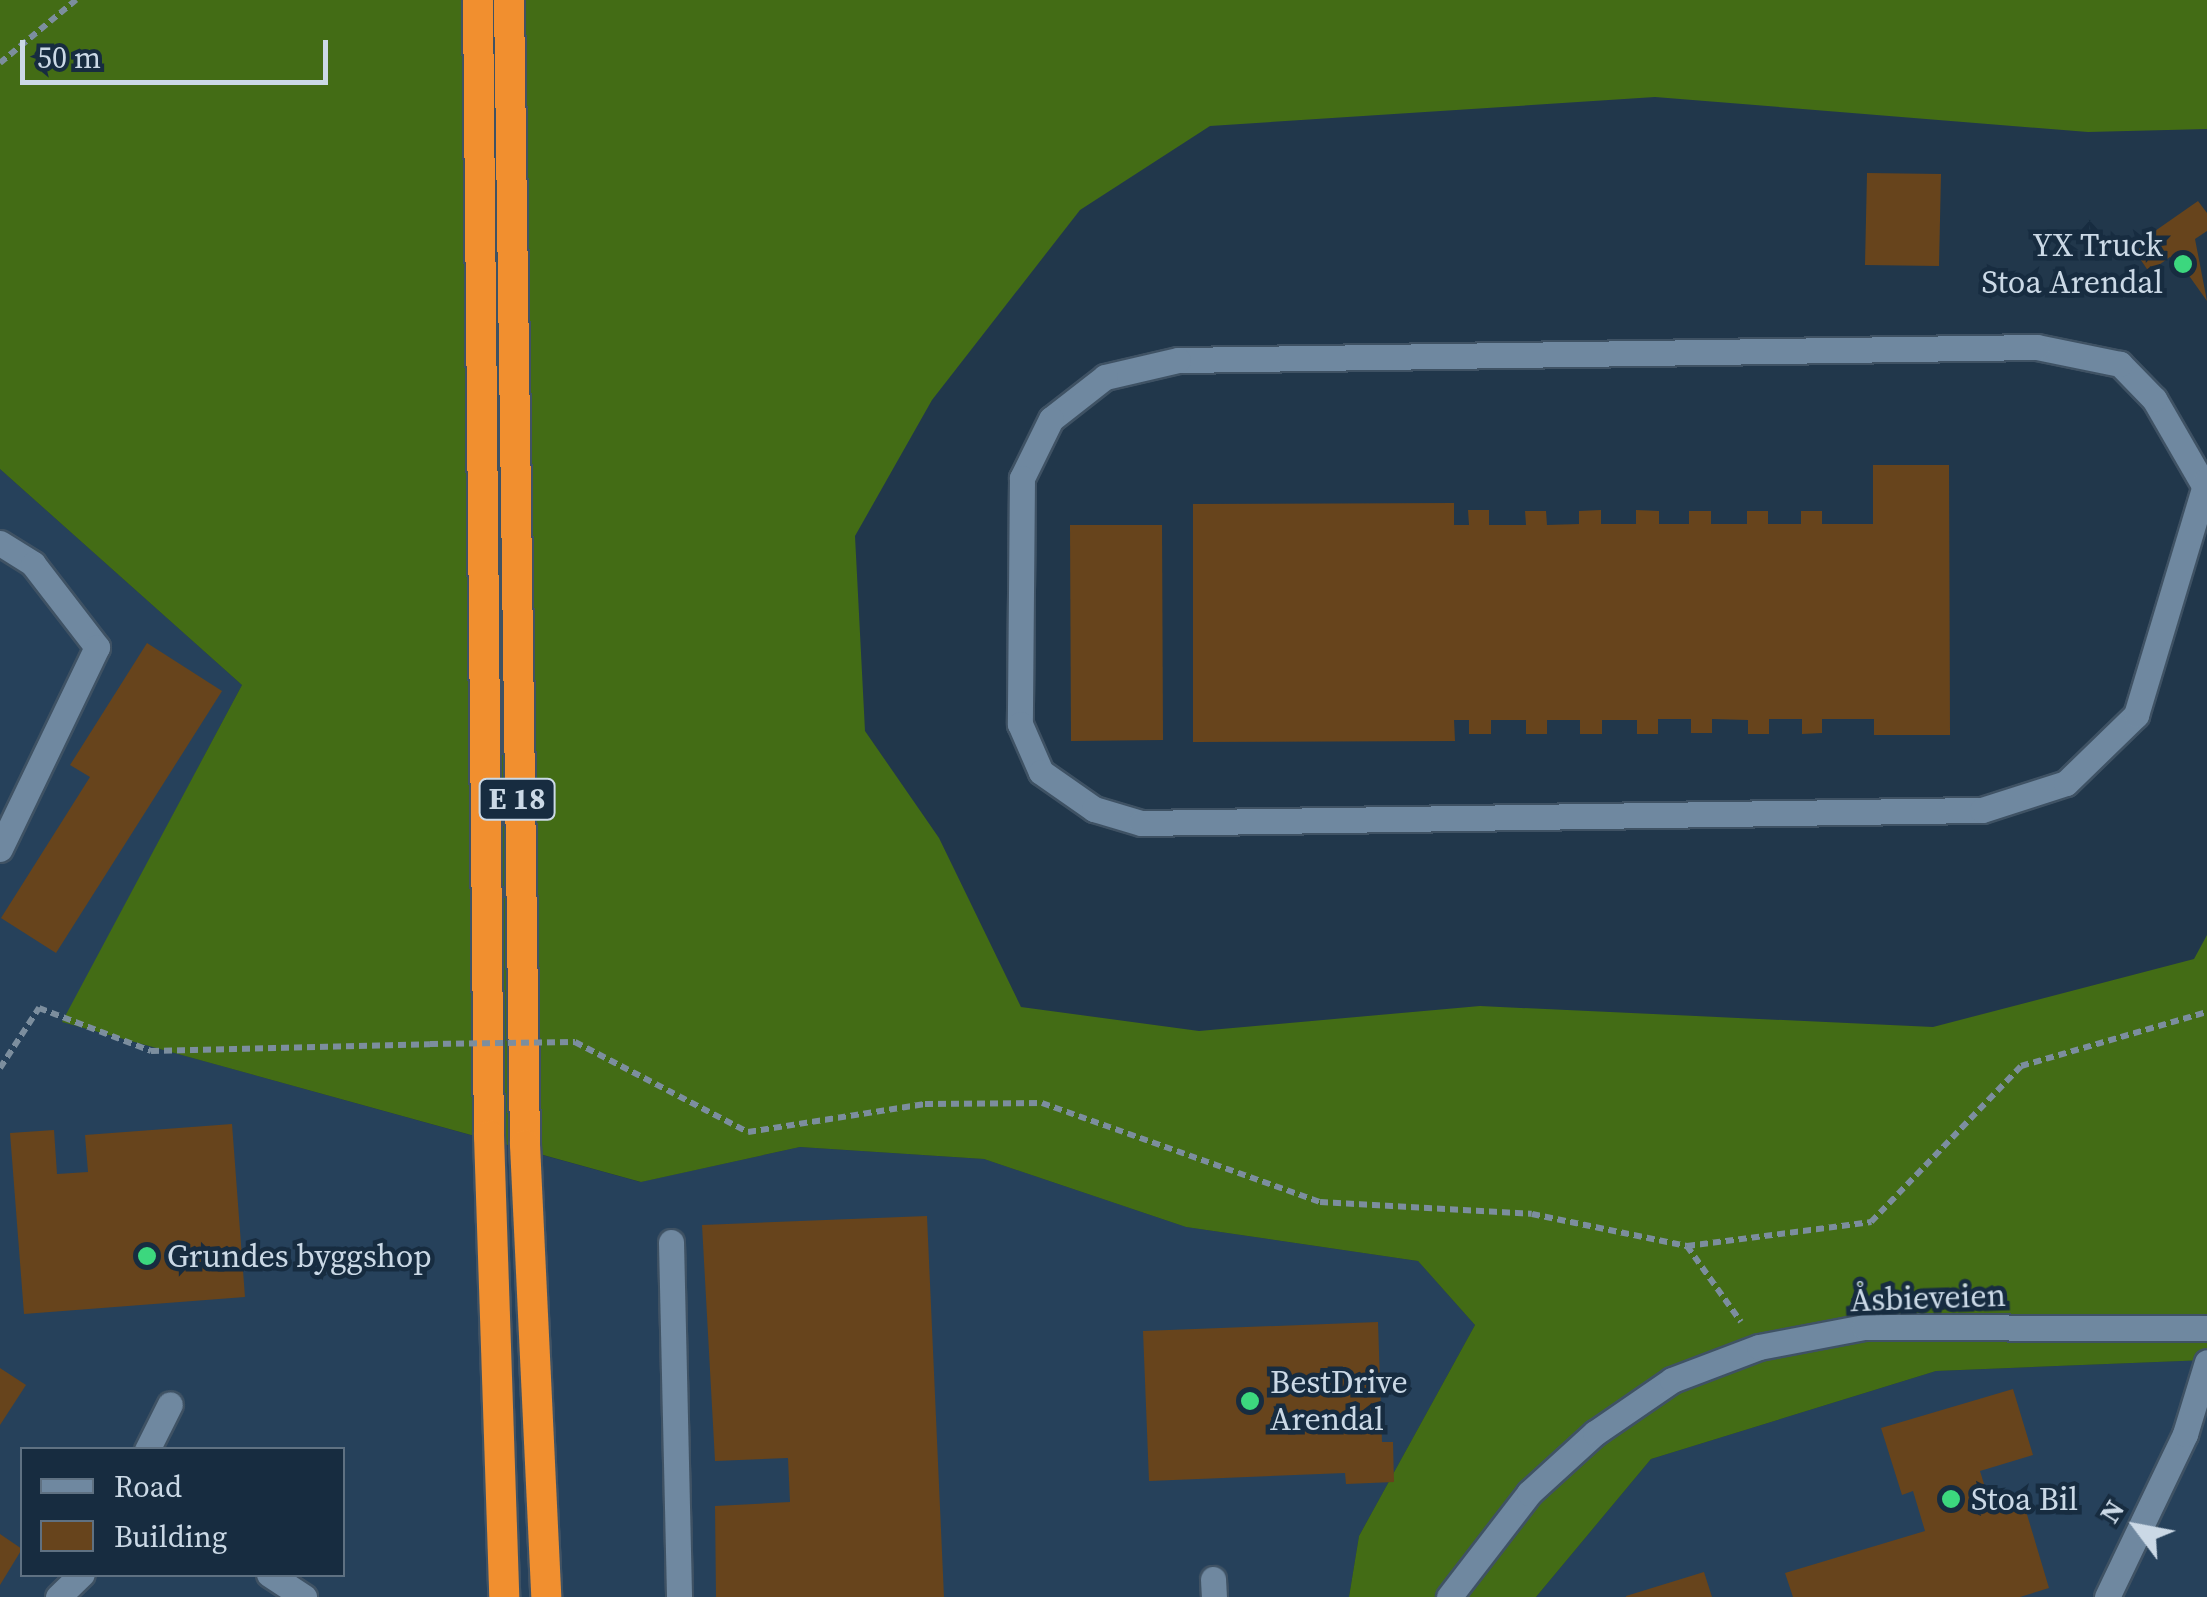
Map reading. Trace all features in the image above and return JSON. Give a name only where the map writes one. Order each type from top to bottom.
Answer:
[{"type":"highway","name":"E 18","points":[[478,0],[489,1136],[504,1597]]},
{"type":"highway","name":"E 18","points":[[509,0],[523,1066],[546,1597]]},
{"type":"street","points":[[2038,347],[2120,364],[2154,399],[2205,480],[2136,715],[2066,783],[1982,810],[1141,823],[1094,809],[1042,772],[1020,724],[1022,478],[1051,419],[1104,377],[1178,360],[2038,347]]},
{"type":"street","points":[[0,543],[34,564],[97,647],[0,850]]},
{"type":"street","points":[[671,1242],[679,1597]]},
{"type":"street","name":"Åsbieveien","points":[[1449,1597],[1529,1493],[1595,1433],[1672,1380],[1759,1347],[1864,1327],[2207,1328]]},
{"type":"street","points":[[2107,1597],[2186,1434],[2207,1362]]},
{"type":"street","points":[[148,1447],[170,1404]]},
{"type":"street","points":[[58,1597],[79,1577]]},
{"type":"street","points":[[274,1577],[304,1597]]},
{"type":"path","points":[[0,63],[76,0]]},
{"type":"path","points":[[0,1068],[40,1008],[151,1051],[575,1042],[748,1132],[925,1104],[1042,1103],[1320,1202],[1532,1214],[1686,1246],[1871,1222],[2022,1066],[2207,1012]]},
{"type":"path","points":[[1686,1246],[1759,1347]]},
{"type":"shaded area","points":[[0,469],[242,685],[63,1022],[640,1182],[800,1147],[984,1159],[1186,1227],[1418,1261],[1475,1325],[1359,1536],[1349,1597],[0,1597]]},
{"type":"shaded area","points":[[2207,1360],[2207,1597],[1536,1597],[1651,1459],[1936,1371]]},
{"type":"green space","points":[[0,0],[2207,0],[2207,129],[2088,132],[1655,97],[1210,126],[1080,210],[932,400],[855,536],[865,731],[939,838],[1021,1007],[1199,1031],[1480,1006],[1933,1027],[2194,959],[2207,935],[2207,1360],[1936,1371],[1651,1459],[1536,1597],[1349,1597],[1359,1536],[1475,1325],[1418,1261],[1186,1227],[984,1159],[800,1147],[641,1182],[62,1022],[242,685],[0,469]]},
{"type":"building","points":[[1867,173],[1941,174],[1939,266],[1865,265]]},
{"type":"building","points":[[2198,201],[2207,213],[2207,231],[2195,239],[2207,301],[2180,263],[2170,257],[2149,272],[2132,247]]},
{"type":"building","points":[[1873,465],[1949,465],[1950,735],[1874,735],[1874,719],[1822,719],[1822,733],[1802,734],[1802,719],[1769,719],[1769,734],[1748,734],[1748,720],[1712,719],[1712,733],[1691,733],[1691,719],[1658,719],[1658,734],[1637,734],[1637,720],[1602,720],[1602,734],[1580,734],[1580,720],[1547,720],[1547,734],[1526,734],[1526,720],[1491,720],[1491,734],[1469,734],[1469,720],[1454,720],[1455,741],[1193,742],[1193,504],[1454,503],[1454,525],[1469,525],[1468,510],[1489,510],[1489,525],[1526,525],[1525,511],[1546,511],[1547,525],[1579,524],[1579,511],[1601,510],[1601,524],[1636,524],[1636,510],[1659,511],[1659,524],[1689,524],[1689,511],[1711,511],[1711,524],[1747,524],[1747,511],[1768,511],[1768,524],[1801,524],[1801,511],[1822,511],[1822,524],[1873,524]]},
{"type":"building","points":[[1070,525],[1162,525],[1163,740],[1071,741]]},
{"type":"building","points":[[147,643],[222,691],[56,953],[1,918],[90,777],[70,765]]},
{"type":"building","points":[[232,1124],[245,1297],[24,1314],[10,1133],[54,1130],[57,1174],[88,1172],[85,1135]]},
{"type":"building","points":[[927,1216],[944,1597],[716,1597],[715,1506],[790,1502],[788,1458],[715,1461],[702,1225]]},
{"type":"building","points":[[1378,1322],[1382,1442],[1393,1442],[1394,1482],[1346,1484],[1345,1473],[1149,1481],[1143,1331]]},
{"type":"building","points":[[0,1368],[26,1385],[0,1425]]},
{"type":"building","points":[[2013,1389],[2033,1455],[1980,1471],[1992,1510],[2023,1501],[2049,1588],[2020,1597],[1793,1597],[1785,1573],[1925,1531],[1913,1491],[1902,1495],[1881,1428]]},
{"type":"building","points":[[0,1534],[20,1548],[20,1552],[0,1585]]},
{"type":"building","points":[[1704,1572],[1712,1597],[1626,1597],[1626,1596]]},
{"type":"place","name":"YX Truck Stoa Arendal","points":[[2183,264]]},
{"type":"place","name":"Grundes byggshop","points":[[147,1256]]},
{"type":"place","name":"BestDrive Arendal","points":[[1250,1401]]},
{"type":"place","name":"Stoa Bil","points":[[1951,1499]]}]
